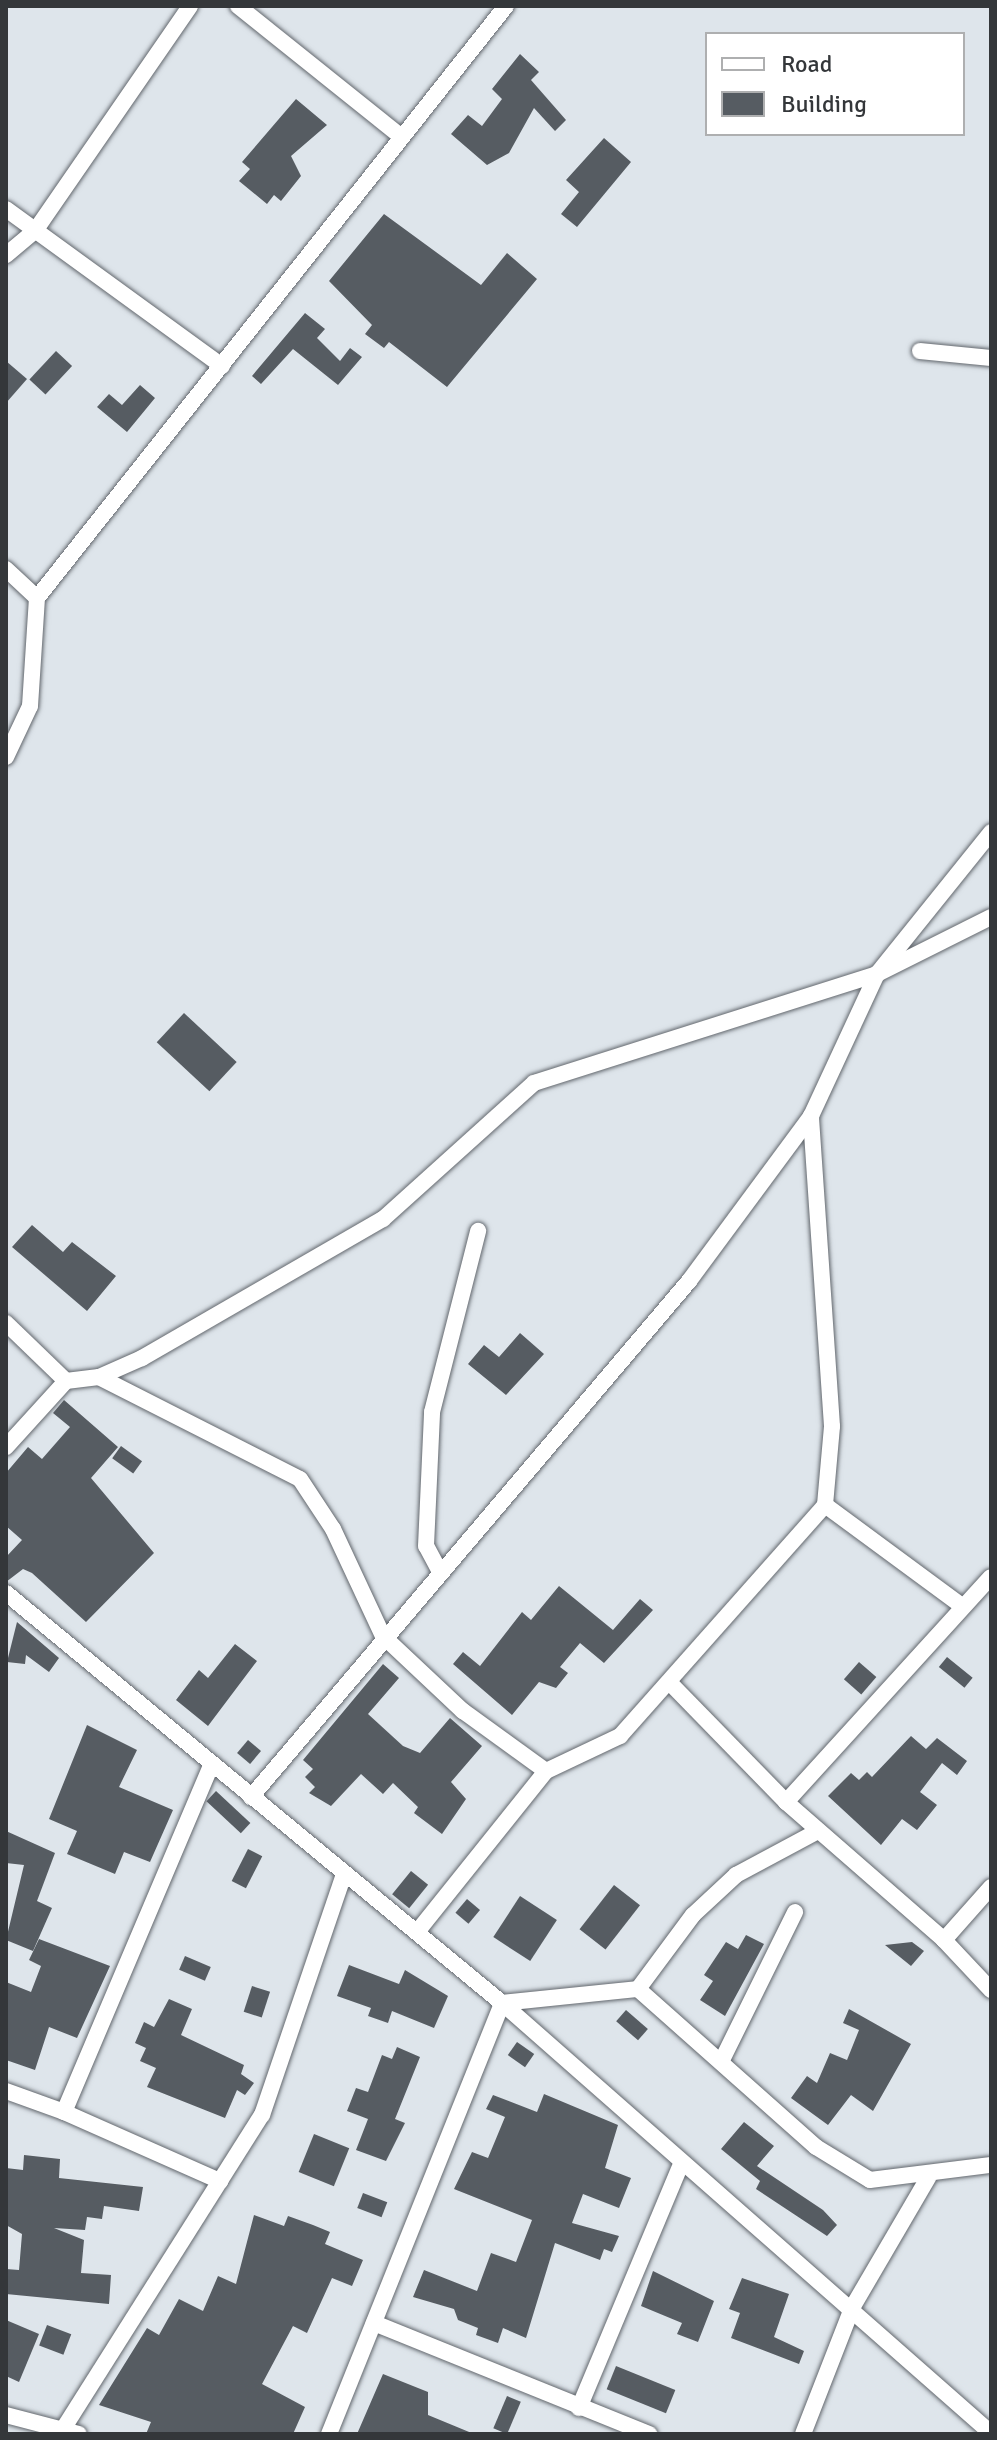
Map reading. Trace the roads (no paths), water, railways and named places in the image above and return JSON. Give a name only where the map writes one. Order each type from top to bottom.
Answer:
[{"type":"street","points":[[6,255],[35,231],[190,6]]},
{"type":"street","points":[[238,6],[399,135]]},
{"type":"street","points":[[6,757],[30,706],[37,598],[222,366],[399,135],[506,6]]},
{"type":"street","points":[[6,209],[222,366]]},
{"type":"street","points":[[920,351],[991,358]]},
{"type":"street","points":[[6,569],[37,598]]},
{"type":"street","points":[[251,1797],[439,1570],[649,1331],[811,1116],[877,974],[991,832]]},
{"type":"street","points":[[6,1447],[66,1381],[99,1377],[235,1309],[383,1219],[550,1075],[877,974],[991,917]]},
{"type":"street","points":[[417,1932],[546,1771],[620,1736],[671,1684],[825,1505],[832,1426],[811,1116]]},
{"type":"street","points":[[439,1570],[426,1546],[432,1412],[478,1231]]},
{"type":"street","points":[[6,1323],[66,1381]]},
{"type":"street","points":[[99,1377],[300,1479],[333,1529],[383,1636],[463,1711],[546,1771]]},
{"type":"street","points":[[825,1505],[962,1606]]},
{"type":"street","points":[[786,1802],[991,1577]]},
{"type":"street","points":[[6,1593],[343,1877],[417,1932],[502,2003],[680,2167],[852,2308],[991,2433]]},
{"type":"street","points":[[671,1684],[786,1802],[944,1940],[991,1990]]},
{"type":"street","points":[[64,2112],[211,1765]]},
{"type":"street","points":[[638,1989],[693,1915],[736,1875],[818,1831]]},
{"type":"street","points":[[6,2415],[67,2432],[262,2115],[343,1877]]},
{"type":"street","points":[[944,1940],[991,1887]]},
{"type":"street","points":[[722,2060],[795,1912]]},
{"type":"street","points":[[502,2003],[638,1989],[722,2060],[816,2147],[870,2180],[928,2178],[991,2165]]},
{"type":"street","points":[[329,2434],[502,2003]]},
{"type":"street","points":[[6,2091],[64,2112],[220,2181]]},
{"type":"street","points":[[579,2408],[680,2167]]},
{"type":"street","points":[[803,2434],[852,2308],[928,2178]]},
{"type":"street","points":[[374,2323],[649,2434]]}]
